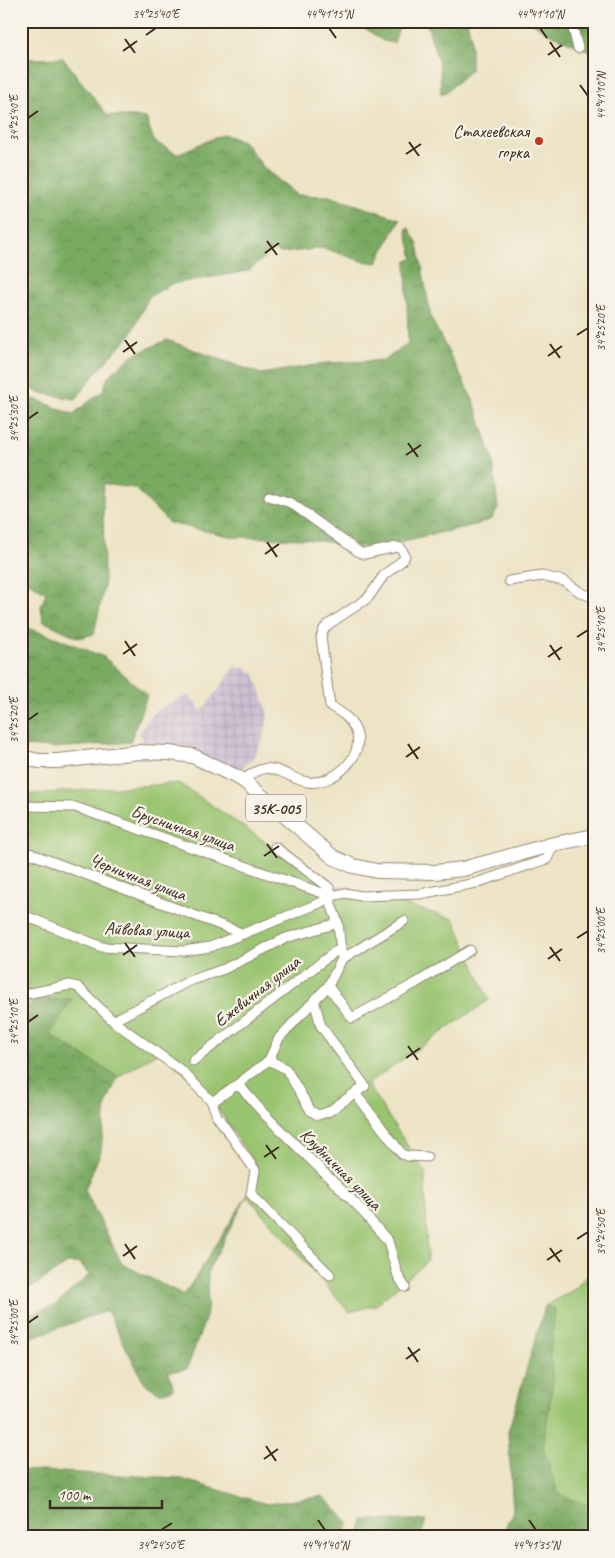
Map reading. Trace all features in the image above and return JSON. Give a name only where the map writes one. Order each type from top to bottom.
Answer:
[{"type":"main road","name":"35К-005","points":[[21,758],[39,761],[58,761],[139,752],[169,752],[194,756],[243,780],[333,856],[353,866],[377,871],[435,872],[489,863],[554,844],[594,836]]},
{"type":"street","points":[[571,21],[578,48]]},
{"type":"street","points":[[243,780],[264,768],[280,771],[307,782],[326,780],[345,767],[356,754],[358,743],[356,730],[344,713],[330,706],[321,638],[324,628],[368,598],[384,575],[405,556],[401,548],[397,547],[364,554],[359,552],[291,503],[269,496]]},
{"type":"street","points":[[508,581],[542,576],[564,581],[580,592],[594,598]]},
{"type":"street","name":"Брусничная улица","points":[[21,806],[75,808],[331,896]]},
{"type":"street","points":[[331,896],[345,893],[361,896],[420,894],[476,883],[547,859],[554,844]]},
{"type":"street","points":[[212,1102],[269,1060],[279,1038],[328,986],[342,959],[338,923],[331,904],[330,889],[275,847]]},
{"type":"street","name":"Черничная улица","points":[[21,850],[244,934]]},
{"type":"street","name":"Айвовая улица","points":[[21,914],[102,947],[184,951],[210,946],[244,934],[320,903],[331,896]]},
{"type":"street","points":[[342,959],[404,921]]},
{"type":"street","points":[[113,1021],[189,981],[224,968],[286,938],[338,923]]},
{"type":"street","name":"Ежевичная улица","points":[[193,1061],[342,947]]},
{"type":"street","points":[[328,986],[352,1018],[416,984],[470,950]]},
{"type":"street","points":[[21,995],[70,985],[78,987],[113,1021],[182,1071],[212,1102],[216,1116],[255,1170],[251,1194],[330,1275]]},
{"type":"street","points":[[269,1060],[286,1068],[311,1111],[318,1115],[328,1112],[365,1086],[321,1026],[314,1000]]},
{"type":"street","name":"Клубничная улица","points":[[238,1084],[264,1115],[356,1204],[388,1241],[398,1276],[405,1287]]},
{"type":"street","points":[[355,1093],[402,1154],[427,1157]]},
{"type":"shaded area","points":[[235,667],[246,668],[255,674],[268,714],[263,739],[251,761],[232,772],[161,743],[142,745],[139,732],[156,710],[189,695],[202,711]]},
{"type":"green space","points":[[355,21],[401,21],[394,43],[383,41]]},
{"type":"green space","points":[[426,21],[467,21],[471,38],[471,70],[446,92],[441,94],[440,68]]},
{"type":"green space","points":[[529,21],[594,21],[594,53],[548,33]]},
{"type":"green space","points":[[63,58],[107,115],[146,118],[154,141],[177,154],[224,134],[243,141],[266,170],[298,195],[329,196],[400,219],[377,263],[361,261],[324,248],[281,253],[273,250],[248,271],[171,284],[149,297],[131,334],[94,375],[76,399],[40,393],[21,384],[21,59]]},
{"type":"green space","points":[[408,227],[418,244],[431,318],[474,402],[493,460],[498,509],[492,519],[479,524],[372,548],[306,539],[233,537],[169,523],[135,488],[103,484],[104,587],[94,634],[79,638],[43,621],[41,606],[46,593],[21,577],[21,394],[73,414],[103,391],[108,377],[133,355],[167,340],[261,374],[327,363],[385,360],[408,343],[406,262],[413,258],[406,230]]},
{"type":"green space","points":[[21,626],[55,637],[104,657],[147,695],[130,742],[56,748],[21,746]]},
{"type":"green space","points":[[179,783],[326,883],[454,919],[489,1000],[367,1084],[425,1172],[427,1261],[376,1305],[349,1312],[247,1196],[256,1166],[209,1095],[160,1051],[118,1077],[50,1035],[71,999],[35,1001],[21,1016],[21,795]]},
{"type":"green space","points":[[72,998],[50,1035],[118,1077],[106,1105],[101,1151],[85,1190],[122,1264],[184,1295],[247,1196],[208,1271],[207,1314],[187,1369],[168,1372],[174,1389],[160,1393],[145,1384],[107,1311],[21,1341],[21,1317],[54,1306],[89,1275],[79,1263],[68,1263],[34,1286],[21,1288],[21,1016],[35,1001]]},
{"type":"green space","points":[[594,1266],[594,1504],[592,1507],[558,1494],[543,1448],[553,1381],[550,1354],[555,1309],[545,1306],[575,1289]]},
{"type":"green space","points":[[545,1306],[555,1309],[550,1354],[553,1381],[543,1448],[593,1507],[594,1504],[594,1537],[501,1537],[513,1511],[508,1432]]},
{"type":"green space","points":[[21,1470],[178,1478],[267,1504],[323,1496],[350,1523],[342,1537],[21,1537]]},
{"type":"green space","points":[[363,1520],[426,1520],[421,1537],[358,1537]]},
{"type":"place","name":"Стахеевская горка","points":[[539,141]]}]
